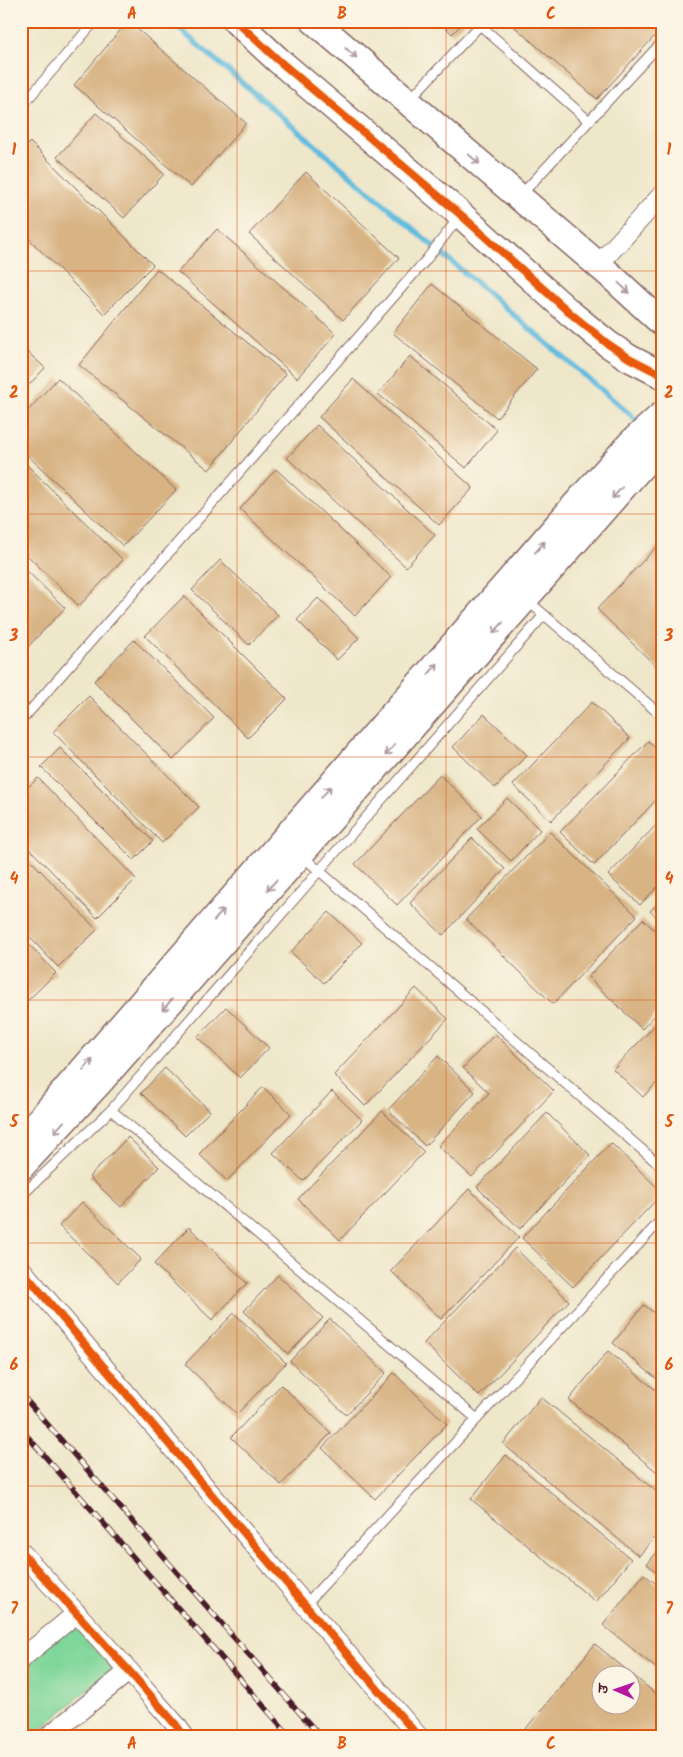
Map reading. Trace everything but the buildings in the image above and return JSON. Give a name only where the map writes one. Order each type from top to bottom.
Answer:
[{"type":"main road","points":[[236,21],[285,66],[461,215],[538,285],[608,344],[628,358],[662,375]]},
{"type":"main road","points":[[314,21],[598,265],[662,323]]},
{"type":"main road","points":[[21,1167],[98,1084],[193,960],[576,504],[631,443],[662,415]]},
{"type":"main road","points":[[21,1141],[193,960],[299,854],[662,443]]},
{"type":"street","points":[[598,265],[662,195]]},
{"type":"street","points":[[21,1269],[418,1736]]},
{"type":"street","points":[[23,1556],[129,1671],[175,1732]]},
{"type":"street","points":[[21,1658],[77,1613]]},
{"type":"street","points":[[48,1736],[129,1671]]},
{"type":"lane","points":[[21,106],[95,21]]},
{"type":"lane","points":[[407,102],[482,23],[589,120]]},
{"type":"lane","points":[[518,197],[662,42]]},
{"type":"lane","points":[[21,721],[426,260],[461,215]]},
{"type":"lane","points":[[524,598],[662,716]]},
{"type":"lane","points":[[21,1196],[111,1110],[544,615]]},
{"type":"lane","points":[[299,854],[662,1167]]},
{"type":"lane","points":[[111,1110],[477,1419]]},
{"type":"lane","points":[[306,1605],[662,1219]]},
{"type":"green space","points":[[74,1624],[112,1669],[33,1736],[21,1736],[21,1669]]},
{"type":"waterway","points":[[170,21],[639,422]]},
{"type":"railway","points":[[21,1394],[320,1736]]},
{"type":"railway","points":[[21,1429],[290,1736]]},
{"type":"cycle path","points":[[236,21],[278,60],[461,215],[570,313],[608,344],[629,358],[662,375]]},
{"type":"cycle path","points":[[21,1269],[418,1736]]},
{"type":"cycle path","points":[[21,1552],[129,1671],[184,1736]]}]
